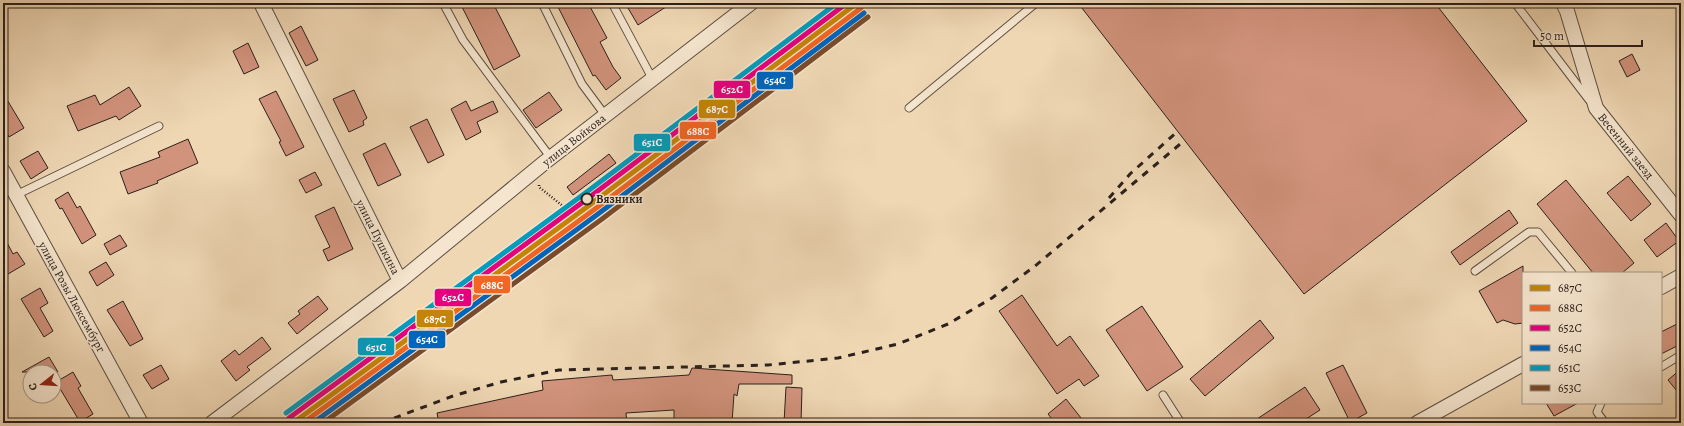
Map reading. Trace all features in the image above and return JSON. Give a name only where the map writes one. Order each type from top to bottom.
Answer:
[{"type":"street","name":"улица Пушкина","points":[[212,423],[400,281],[261,3]]},
{"type":"street","name":"улица Войкова","points":[[400,281],[604,115],[751,3]]},
{"type":"street","name":"Весенний заезд","points":[[1563,3],[1567,11],[1596,108],[1681,214]]},
{"type":"street","name":"улица Розы Люксембург","points":[[3,171],[141,423]]},
{"type":"street","points":[[1662,286],[1681,276]]},
{"type":"street","points":[[1417,423],[1433,419],[1522,365]]},
{"type":"lane","points":[[443,3],[463,40],[551,158]]},
{"type":"lane","points":[[542,3],[582,84],[604,115]]},
{"type":"lane","points":[[612,3],[652,78]]},
{"type":"lane","points":[[910,108],[1036,3]]},
{"type":"lane","points":[[1514,3],[1596,108]]},
{"type":"lane","points":[[16,195],[159,126]]},
{"type":"lane","points":[[1474,270],[1529,232],[1538,232],[1571,272]]},
{"type":"lane","points":[[1662,366],[1681,355]]},
{"type":"lane","points":[[1163,394],[1181,423]]},
{"type":"lane","points":[[1601,404],[1597,412],[1605,423]]},
{"type":"path","points":[[540,167],[539,187],[564,207]]},
{"type":"building","points":[[460,3],[493,3],[520,56],[494,70]]},
{"type":"building","points":[[556,3],[588,3],[607,38],[600,42],[613,67],[621,78],[606,90],[595,75],[593,76]]},
{"type":"building","points":[[625,3],[672,3],[638,25]]},
{"type":"building","points":[[1078,3],[1435,3],[1527,121],[1304,294]]},
{"type":"building","points":[[301,26],[318,60],[306,66],[289,33]]},
{"type":"building","points":[[248,43],[259,67],[244,74],[233,51]]},
{"type":"building","points":[[1632,54],[1640,70],[1627,77],[1619,61]]},
{"type":"building","points":[[129,87],[141,106],[119,120],[116,116],[78,131],[67,106],[95,95],[100,105]]},
{"type":"building","points":[[354,90],[367,118],[363,121],[364,125],[349,132],[333,99]]},
{"type":"building","points":[[276,91],[304,147],[286,156],[279,142],[281,141],[259,99]]},
{"type":"building","points":[[549,92],[562,110],[536,128],[523,110]]},
{"type":"building","points":[[3,93],[24,128],[9,137],[3,126]]},
{"type":"building","points":[[466,101],[471,111],[493,101],[498,112],[477,122],[481,132],[466,140],[451,109]]},
{"type":"building","points":[[427,119],[444,155],[428,163],[410,127]]},
{"type":"building","points":[[188,139],[198,163],[157,181],[158,183],[128,194],[120,172],[160,157],[158,152]]},
{"type":"building","points":[[385,143],[401,175],[378,186],[363,154]]},
{"type":"building","points":[[38,151],[48,168],[31,179],[20,161]]},
{"type":"building","points":[[609,154],[616,163],[573,195],[567,187]]},
{"type":"building","points":[[315,172],[322,185],[306,193],[299,180]]},
{"type":"building","points":[[1628,176],[1651,204],[1631,221],[1607,193]]},
{"type":"building","points":[[1566,180],[1634,263],[1623,272],[1592,272],[1537,204]]},
{"type":"building","points":[[68,192],[77,208],[80,206],[96,235],[82,244],[62,208],[60,209],[55,200]]},
{"type":"building","points":[[334,207],[353,249],[328,261],[323,250],[330,247],[315,216]]},
{"type":"building","points":[[1509,210],[1518,223],[1460,265],[1451,252]]},
{"type":"building","points":[[1666,223],[1679,241],[1657,257],[1644,240]]},
{"type":"building","points":[[3,235],[13,254],[17,252],[25,264],[3,277]]},
{"type":"building","points":[[120,235],[127,246],[110,255],[104,244]]},
{"type":"building","points":[[106,262],[114,275],[97,286],[89,272]]},
{"type":"building","points":[[1523,266],[1522,323],[1515,324],[1503,320],[1497,323],[1479,291]]},
{"type":"building","points":[[40,288],[48,303],[40,308],[53,331],[44,337],[21,299]]},
{"type":"building","points":[[1022,295],[1057,346],[1070,336],[1099,376],[1084,386],[1079,379],[1057,394],[999,311]]},
{"type":"building","points":[[318,296],[328,309],[297,334],[288,323],[300,314],[298,311]]},
{"type":"building","points":[[123,301],[143,339],[130,346],[107,310]]},
{"type":"building","points":[[1142,306],[1183,367],[1147,391],[1106,330]]},
{"type":"building","points":[[1260,320],[1274,338],[1205,396],[1190,379]]},
{"type":"building","points":[[1677,324],[1681,331],[1681,344],[1662,354],[1662,332]]},
{"type":"building","points":[[262,337],[271,349],[247,367],[250,370],[236,381],[221,361],[235,350],[239,355]]},
{"type":"building","points":[[49,357],[53,364],[36,364]]},
{"type":"building","points":[[161,365],[169,379],[152,389],[143,375]]},
{"type":"building","points":[[1343,365],[1367,413],[1350,422],[1326,373]]},
{"type":"building","points":[[692,368],[792,375],[792,384],[739,384],[737,396],[734,394],[732,423],[674,423],[674,410],[626,413],[627,423],[439,423],[437,413],[543,390],[542,381],[612,375],[613,380],[689,375]]},
{"type":"building","points":[[1681,369],[1681,396],[1668,380]]},
{"type":"building","points":[[73,372],[81,386],[78,388],[93,414],[80,422],[62,392],[62,378]]},
{"type":"building","points":[[786,387],[802,388],[801,423],[784,423]]},
{"type":"building","points":[[1305,387],[1320,410],[1300,423],[1251,423]]},
{"type":"building","points":[[1066,399],[1085,423],[1055,423],[1048,414]]},
{"type":"building","points":[[1547,404],[1576,404],[1554,416]]},
{"type":"railway","points":[[1109,198],[1130,174],[1178,131]]},
{"type":"railway","points":[[381,423],[453,396],[501,382],[559,370],[768,365],[838,358],[898,344],[948,324],[992,298],[1035,266],[1185,140]]},
{"type":"transit line","name":"651С","points":[[286,413],[584,194],[837,3]]},
{"type":"transit line","name":"652С","points":[[289,418],[587,199],[847,3]]},
{"type":"transit line","name":"687С","points":[[293,423],[591,204],[857,3]]},
{"type":"transit line","name":"688С","points":[[303,423],[595,209],[861,8]]},
{"type":"transit line","name":"654С","points":[[313,423],[598,214],[864,13]]},
{"type":"transit line","name":"653С","points":[[323,423],[602,219],[868,17]]},
{"type":"place","name":"Вязники","points":[[587,199]]}]
